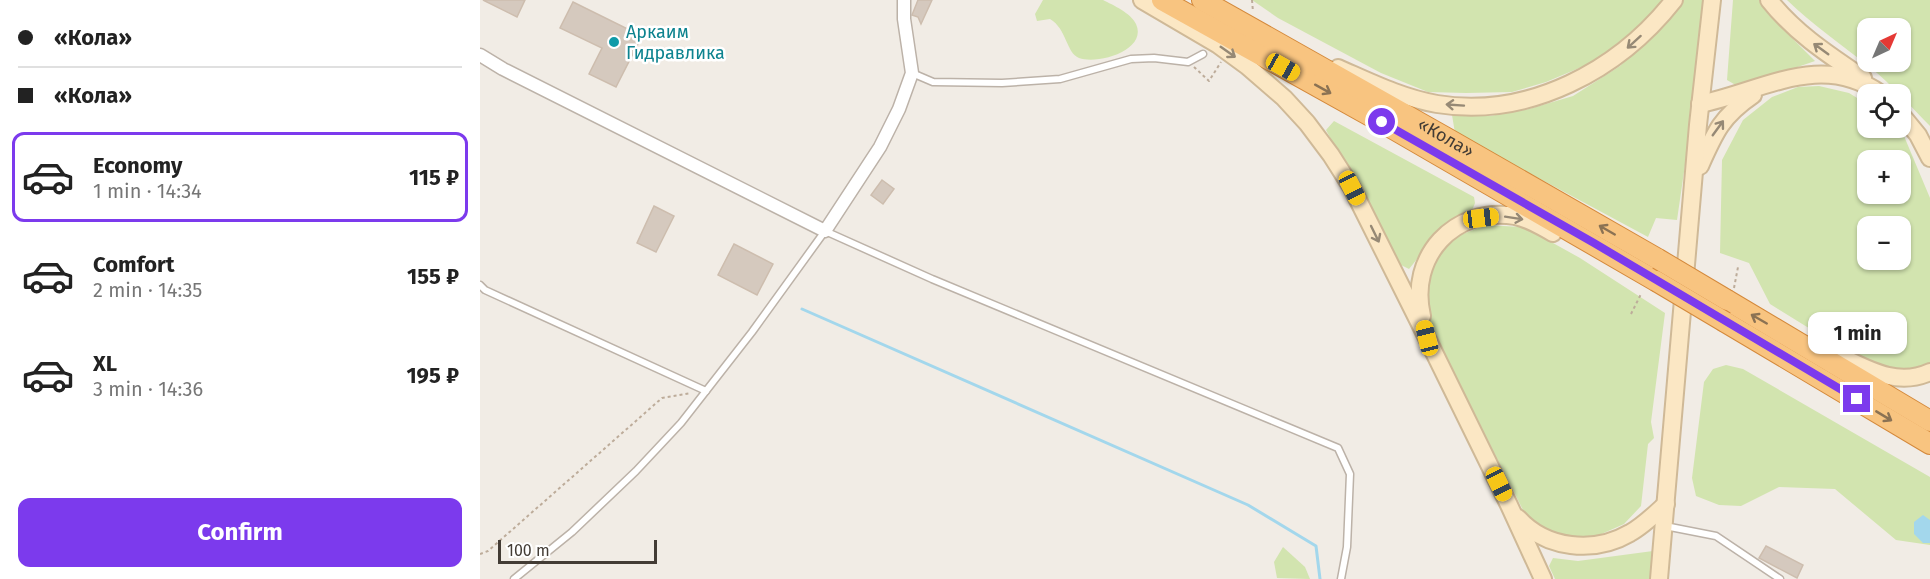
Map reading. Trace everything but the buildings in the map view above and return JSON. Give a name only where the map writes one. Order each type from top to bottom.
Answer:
[{"type":"highway","name":"«Кола»","points":[[1162,0],[1382,122],[1930,444]]},
{"type":"highway","name":"«Кола»","points":[[1202,0],[1658,259],[1730,297]]},
{"type":"highway","points":[[1730,297],[1792,338],[1930,422]]},
{"type":"main road","points":[[1142,0],[1216,44],[1274,88],[1307,123],[1331,155],[1352,188],[1509,505],[1543,579]]},
{"type":"main road","points":[[1266,35],[1394,92],[1439,104],[1491,105],[1541,95],[1590,74],[1634,43],[1674,0]]},
{"type":"main road","points":[[1659,579],[1700,104],[1712,0]]},
{"type":"main road","points":[[1769,0],[1792,26],[1872,84]]},
{"type":"main road","points":[[1700,104],[1729,98],[1794,77],[1827,75],[1864,84]]},
{"type":"main road","points":[[1694,181],[1708,145],[1720,124],[1738,105],[1768,85]]},
{"type":"main road","points":[[1911,125],[1930,158]]},
{"type":"main road","points":[[1427,338],[1418,296],[1424,266],[1436,245],[1449,233],[1468,222],[1481,218],[1514,216],[1535,222],[1604,261],[1656,281]]},
{"type":"main road","points":[[1792,338],[1823,348],[1888,377],[1911,378],[1930,372]]},
{"type":"main road","points":[[1509,505],[1525,526],[1544,539],[1560,544],[1584,545],[1602,543],[1630,533],[1666,504]]},
{"type":"street","points":[[480,55],[503,69],[825,231],[880,147],[899,109],[912,73],[904,19],[904,0]]},
{"type":"lane","points":[[912,73],[933,82],[1002,83],[1060,79],[1131,59],[1154,58],[1188,62],[1203,54]]},
{"type":"lane","points":[[514,579],[572,532],[636,471],[681,423],[752,332],[825,231],[932,279],[1338,448],[1350,474],[1347,547],[1341,579]]},
{"type":"lane","points":[[480,285],[485,290],[706,391]]},
{"type":"lane","points":[[1664,526],[1716,537],[1780,579]]},
{"type":"path","points":[[1252,0],[1253,12]]},
{"type":"path","points":[[1188,62],[1209,81],[1219,66]]},
{"type":"path","points":[[1730,297],[1738,267]]},
{"type":"path","points":[[1631,314],[1641,294]]},
{"type":"path","points":[[480,554],[496,544],[662,398],[706,391]]},
{"type":"green space","points":[[1043,0],[1103,0],[1134,20],[1138,33],[1135,41],[1128,48],[1109,57],[1087,60],[1079,58],[1071,51],[1056,23],[1050,19],[1037,21],[1035,14]]},
{"type":"green space","points":[[1252,0],[1669,0],[1629,40],[1584,66],[1546,82],[1512,92],[1466,93],[1428,92],[1381,73],[1278,18]]},
{"type":"green space","points":[[1684,0],[1702,0],[1703,41],[1677,220],[1656,218],[1648,237],[1455,133],[1452,115],[1490,116],[1529,109],[1573,96],[1620,66]]},
{"type":"green space","points":[[1733,0],[1759,0],[1769,15],[1815,61],[1739,87],[1727,80]]},
{"type":"green space","points":[[1787,0],[1930,0],[1930,126],[1911,106],[1911,84],[1889,84],[1875,72],[1911,72],[1911,18],[1857,18],[1857,58]]},
{"type":"green space","points":[[1819,86],[1849,93],[1857,98],[1857,138],[1905,138],[1910,150],[1857,150],[1857,204],[1911,204],[1911,153],[1930,198],[1930,365],[1919,371],[1889,373],[1854,356],[1770,304],[1749,263],[1720,253],[1722,160],[1743,120],[1772,97],[1798,87]]},
{"type":"green space","points":[[1334,121],[1474,197],[1475,203],[1471,213],[1437,234],[1409,269],[1397,263],[1326,130]]},
{"type":"green space","points":[[1486,225],[1521,227],[1535,233],[1580,258],[1665,313],[1651,422],[1654,438],[1648,444],[1641,506],[1624,524],[1597,536],[1572,537],[1545,531],[1526,516],[1423,311],[1431,263],[1455,237]]},
{"type":"green space","points":[[1726,365],[1743,369],[1930,477],[1930,545],[1896,540],[1835,489],[1779,487],[1741,506],[1719,505],[1696,496],[1692,478],[1704,382],[1713,369]]},
{"type":"green space","points":[[1283,547],[1305,567],[1310,579],[1277,578],[1274,562]]},
{"type":"green space","points":[[1653,551],[1651,579],[1555,579],[1549,566],[1553,558],[1578,561]]},
{"type":"water","points":[[1923,515],[1930,520],[1930,543],[1923,543],[1914,534],[1914,522]]},
{"type":"waterway","points":[[802,309],[1248,505],[1316,546],[1320,579]]},
{"type":"place","name":"Аркаим Гидравлика","points":[[614,42]]},
{"type":"route","points":[[1382,122],[1594,243],[1857,399]]}]
